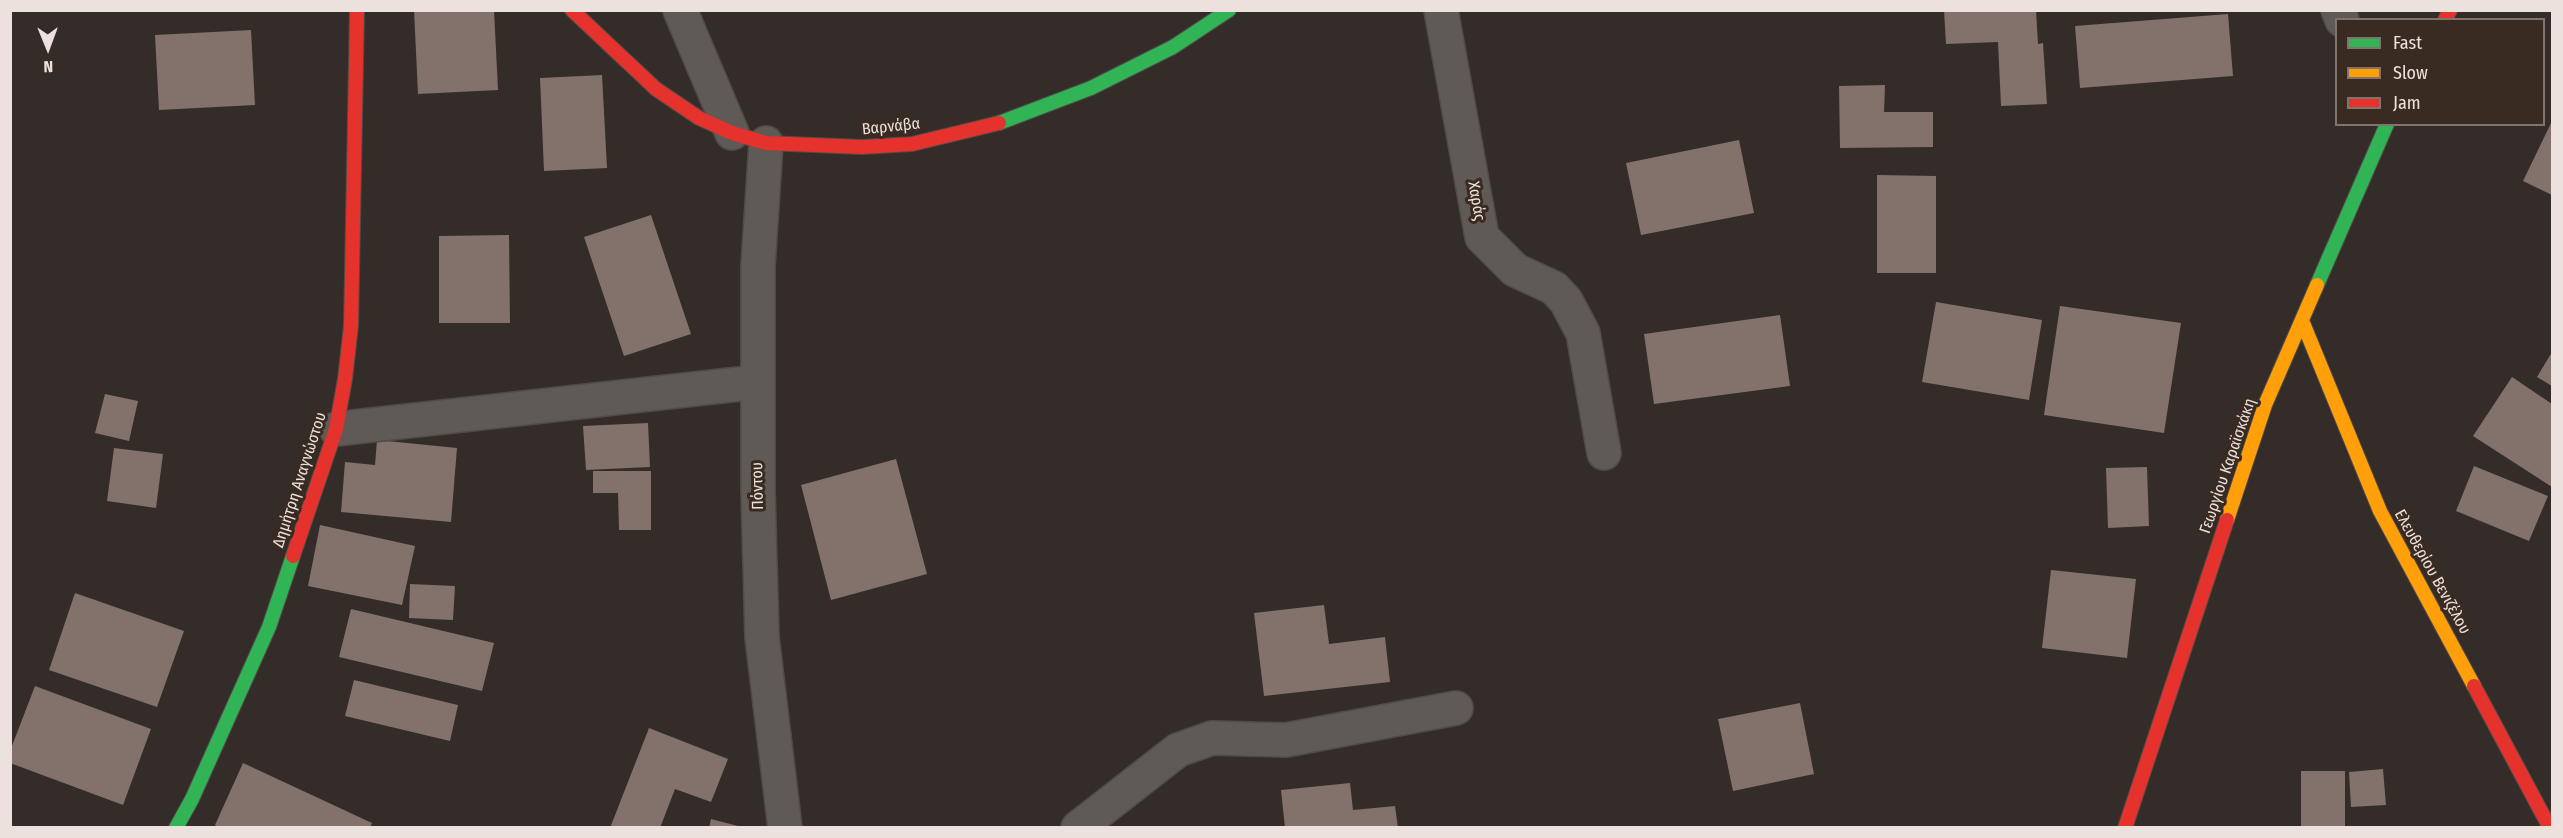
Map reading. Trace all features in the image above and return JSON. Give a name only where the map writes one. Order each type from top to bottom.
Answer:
[{"type":"street","name":"Δημήτρη Αναγνώστου","points":[[176,828],[192,799],[269,627],[336,429],[351,326],[357,10]]},
{"type":"street","name":"Βαρνάβα","points":[[572,10],[656,89],[699,118],[732,134],[766,143],[862,147],[912,144],[1008,121],[1091,88],[1173,47],[1229,10]]},
{"type":"street","points":[[680,10],[732,134]]},
{"type":"street","name":"Χαράς","points":[[1441,10],[1482,237],[1515,270],[1554,288],[1566,301],[1583,333],[1604,453]]},
{"type":"street","name":"Γεωργίου Καραϊσκάκη","points":[[2125,828],[2265,405],[2303,323],[2386,126]]},
{"type":"street","name":"Πόντου","points":[[766,143],[758,266],[757,382],[762,638],[785,828]]},
{"type":"street","name":"Ελευθερίου Βενιζέλου","points":[[2303,323],[2380,511],[2550,828]]},
{"type":"street","points":[[336,429],[757,382]]},
{"type":"street","points":[[1078,828],[1178,750],[1212,738],[1286,740],[1456,708]]},
{"type":"building","points":[[414,10],[494,10],[498,90],[418,94]]},
{"type":"building","points":[[1944,10],[2036,10],[2038,44],[2043,43],[2047,104],[2001,106],[1998,42],[1946,44]]},
{"type":"building","points":[[2228,14],[2233,76],[2080,88],[2075,26]]},
{"type":"building","points":[[251,30],[255,105],[159,110],[155,35]]},
{"type":"building","points":[[602,75],[607,168],[544,171],[540,78]]},
{"type":"building","points":[[1885,85],[1884,112],[1933,112],[1933,147],[1840,148],[1839,86]]},
{"type":"building","points":[[2552,121],[2552,195],[2523,181]]},
{"type":"building","points":[[1739,140],[1754,213],[1641,235],[1626,163]]},
{"type":"building","points":[[1877,175],[1936,176],[1936,273],[1877,273]]},
{"type":"building","points":[[651,215],[691,334],[624,356],[584,237]]},
{"type":"building","points":[[509,235],[510,323],[439,323],[439,236]]},
{"type":"building","points":[[1936,302],[2042,320],[2029,400],[1922,382]]},
{"type":"building","points":[[2060,306],[2181,323],[2164,433],[2044,415]]},
{"type":"building","points":[[1780,315],[1790,386],[1654,404],[1644,334]]},
{"type":"building","points":[[2552,352],[2552,386],[2537,377]]},
{"type":"building","points":[[2512,377],[2552,404],[2552,487],[2473,436]]},
{"type":"building","points":[[105,394],[138,401],[129,441],[95,433]]},
{"type":"building","points":[[648,423],[650,467],[586,470],[583,426]]},
{"type":"building","points":[[377,440],[457,448],[451,522],[341,512],[345,462],[375,465]]},
{"type":"building","points":[[114,448],[163,454],[156,508],[107,501]]},
{"type":"building","points":[[896,459],[927,574],[831,600],[801,485]]},
{"type":"building","points":[[2474,466],[2548,496],[2529,541],[2456,511]]},
{"type":"building","points":[[2147,467],[2149,526],[2108,528],[2106,468]]},
{"type":"building","points":[[593,471],[651,471],[651,530],[619,530],[618,493],[593,493]]},
{"type":"building","points":[[320,525],[415,546],[402,605],[308,586]]},
{"type":"building","points":[[2051,570],[2136,579],[2127,658],[2042,648]]},
{"type":"building","points":[[410,584],[455,586],[453,620],[409,618]]},
{"type":"building","points":[[75,593],[184,631],[157,707],[49,670]]},
{"type":"building","points":[[1324,605],[1329,644],[1385,637],[1390,682],[1264,696],[1254,613]]},
{"type":"building","points":[[351,609],[494,643],[482,691],[339,657]]},
{"type":"building","points":[[354,680],[458,705],[450,741],[345,716]]},
{"type":"building","points":[[35,686],[151,729],[123,805],[10,763],[10,751]]},
{"type":"building","points":[[1800,703],[1814,774],[1733,791],[1718,719]]},
{"type":"building","points":[[649,728],[728,759],[711,802],[675,789],[660,828],[610,828]]},
{"type":"building","points":[[243,763],[372,823],[370,828],[219,828],[215,825]]},
{"type":"building","points":[[2383,769],[2386,805],[2351,807],[2349,772]]},
{"type":"building","points":[[2301,771],[2345,771],[2345,828],[2301,828]]},
{"type":"building","points":[[1350,783],[1353,810],[1395,806],[1398,828],[1285,828],[1281,790]]},
{"type":"building","points":[[711,819],[742,827],[742,828],[709,828]]},
{"type":"traffic: fast","points":[[999,123],[1091,88],[1173,47],[1229,10]]},
{"type":"traffic: fast","points":[[2317,285],[2386,126]]},
{"type":"traffic: fast","points":[[176,828],[192,799],[269,627],[293,556]]},
{"type":"traffic: slow","points":[[2227,520],[2265,405],[2317,285]]},
{"type":"traffic: slow","points":[[2303,323],[2380,511],[2474,686]]},
{"type":"traffic: jam","points":[[293,556],[336,429],[345,379],[351,326],[357,10]]},
{"type":"traffic: jam","points":[[572,10],[656,89],[699,118],[732,133],[766,143],[862,147],[912,144],[999,123]]},
{"type":"traffic: jam","points":[[2446,18],[2450,10]]},
{"type":"traffic: jam","points":[[2125,828],[2227,520]]},
{"type":"traffic: jam","points":[[2474,686],[2550,828]]}]
